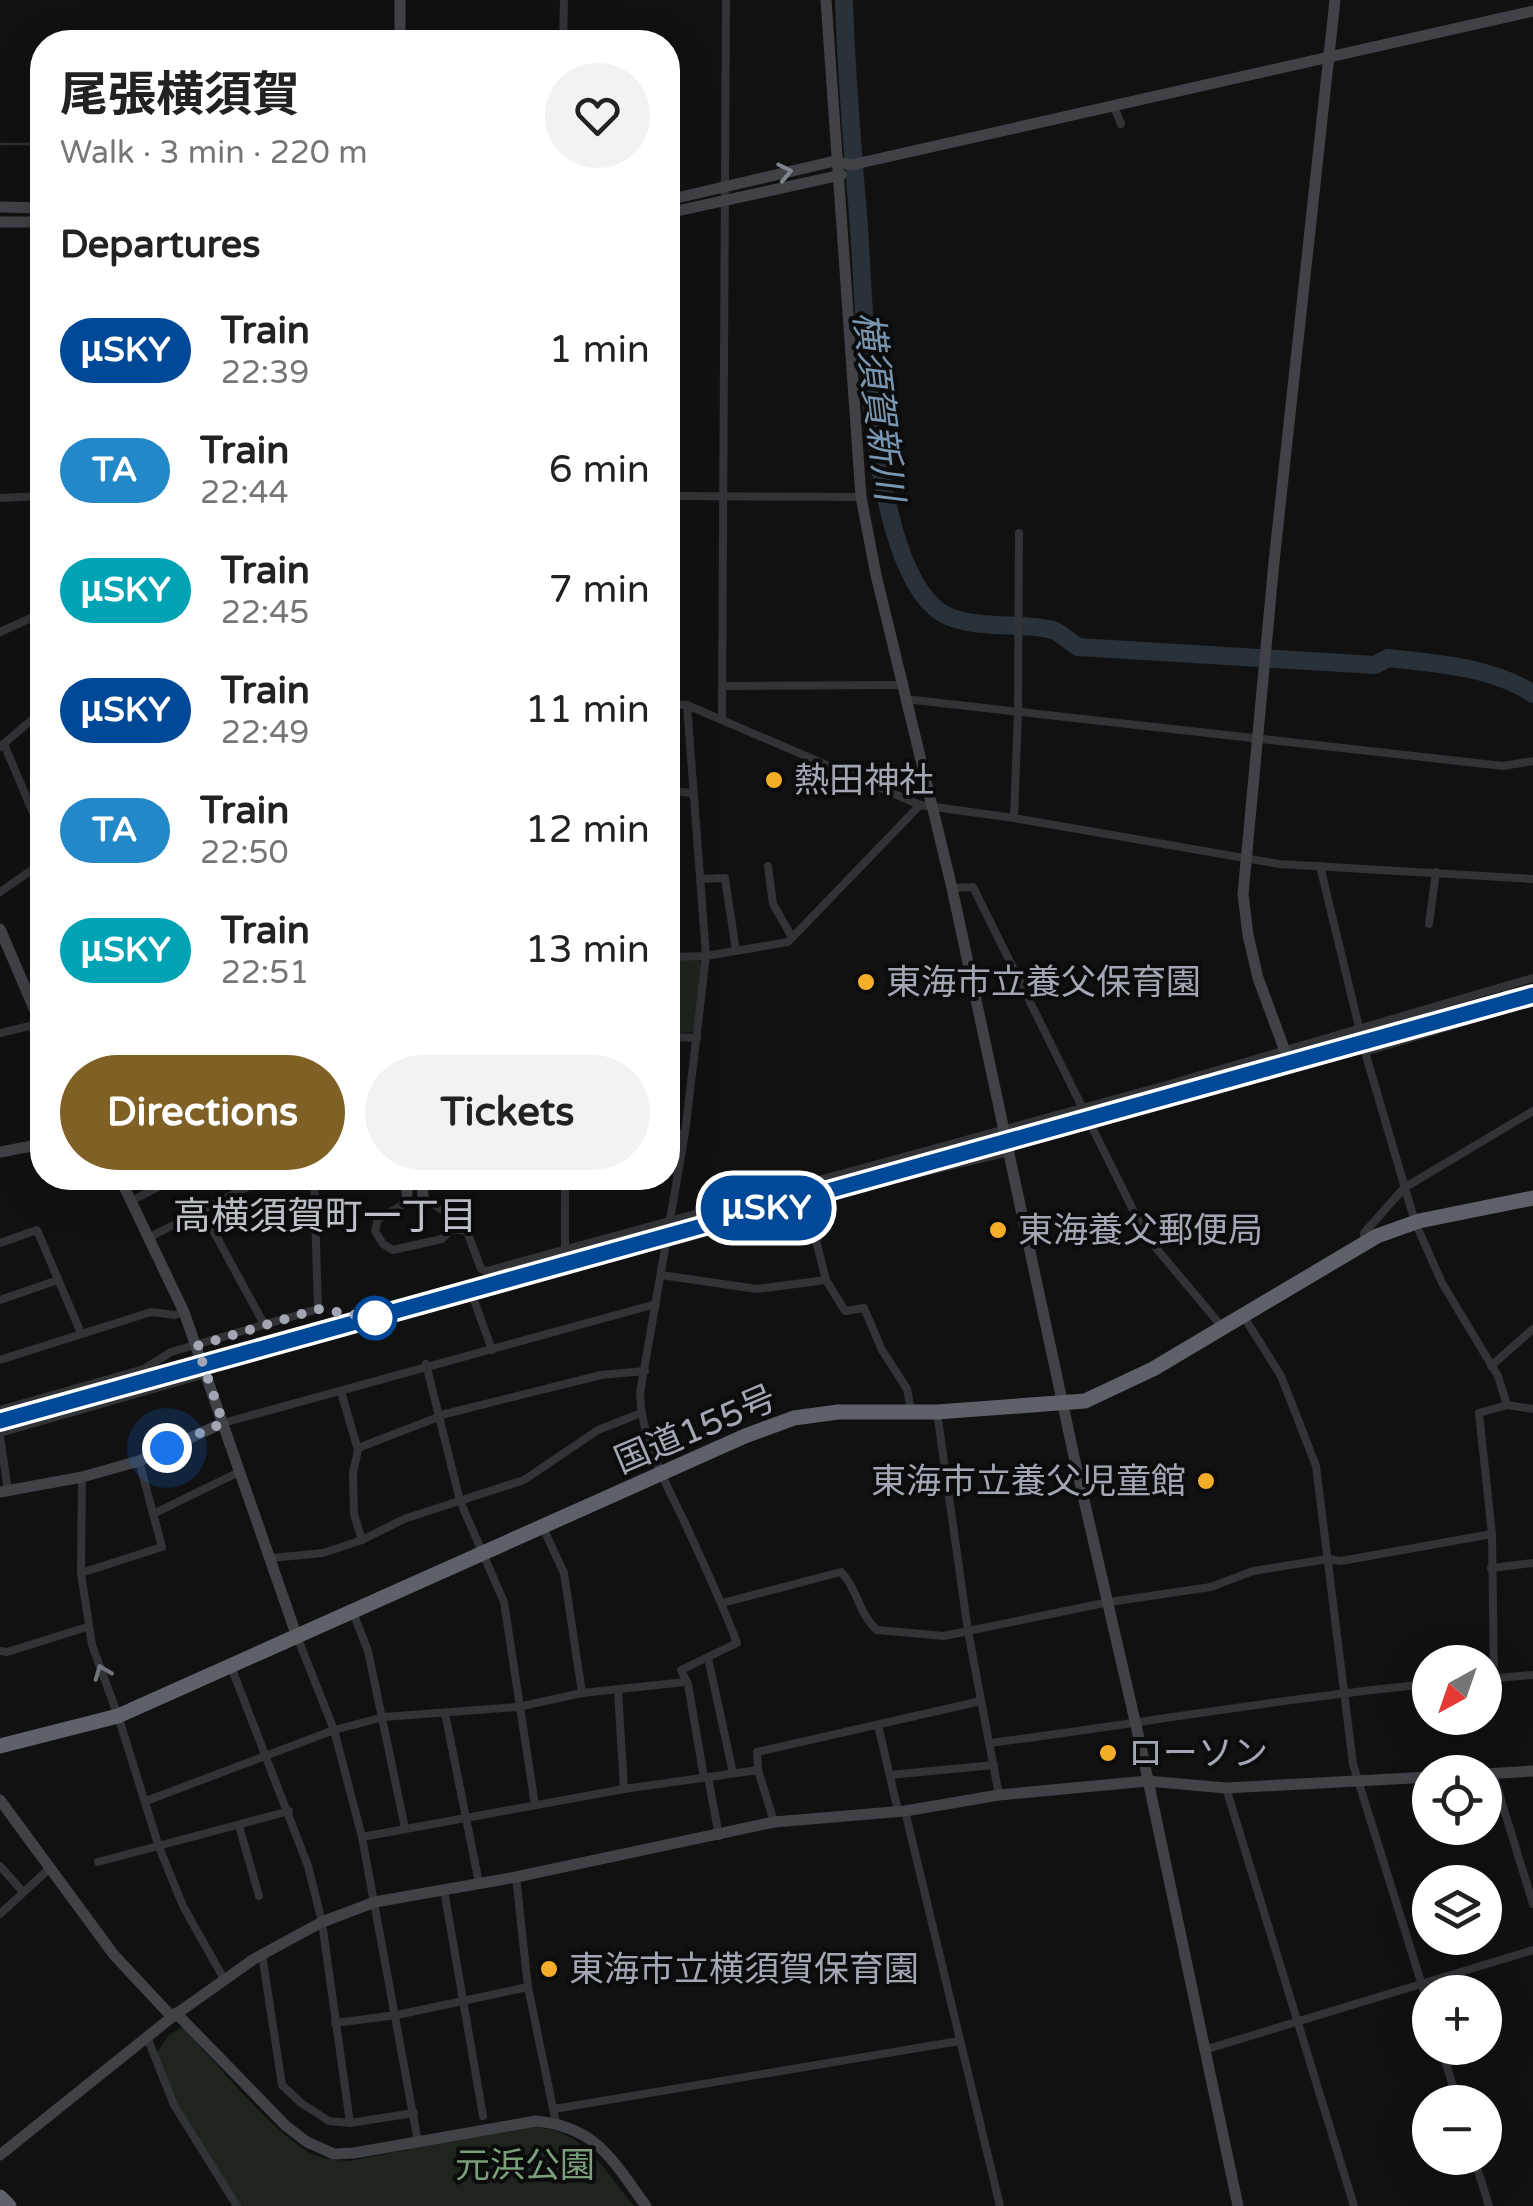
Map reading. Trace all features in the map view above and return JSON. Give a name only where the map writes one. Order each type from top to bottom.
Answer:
[{"type":"highway","name":"国道155号","points":[[1,1745],[118,1716],[296,1634],[794,1418],[838,1412],[937,1412],[1085,1401],[1224,1328],[1365,1243],[1416,1222],[1533,1198]]},
{"type":"highway","points":[[0,2198],[10,2206]]},
{"type":"street","points":[[400,0],[400,30]]},
{"type":"street","points":[[564,0],[564,30]]},
{"type":"street","points":[[722,720],[726,0]]},
{"type":"street","points":[[826,0],[861,497],[952,888],[1238,2206]]},
{"type":"street","points":[[1285,1050],[1258,978],[1244,894],[1256,738],[1335,0]]},
{"type":"street","points":[[680,210],[836,177],[857,164],[1533,11]]},
{"type":"street","points":[[1114,106],[1120,124]]},
{"type":"street","points":[[680,197],[835,161],[857,164]]},
{"type":"street","points":[[0,208],[30,208]]},
{"type":"street","points":[[0,222],[30,222]]},
{"type":"street","points":[[680,496],[861,497]]},
{"type":"street","points":[[0,498],[30,497]]},
{"type":"street","points":[[1014,818],[1018,534]]},
{"type":"street","points":[[0,632],[30,618]]},
{"type":"street","points":[[724,686],[902,686]]},
{"type":"street","points":[[906,699],[1503,766],[1533,762]]},
{"type":"street","points":[[680,705],[934,808],[1320,866],[1533,879]]},
{"type":"street","points":[[680,1164],[706,956],[687,705]]},
{"type":"street","points":[[30,721],[2,745],[30,807]]},
{"type":"street","points":[[680,792],[693,794]]},
{"type":"street","points":[[680,957],[788,942],[920,805]]},
{"type":"street","points":[[768,866],[773,904],[792,938]]},
{"type":"street","points":[[1320,866],[1365,1052],[1404,1188],[1442,1283],[1491,1366],[1507,1405]]},
{"type":"street","points":[[0,892],[30,871]]},
{"type":"street","points":[[1429,924],[1436,872]]},
{"type":"street","points":[[700,879],[725,878],[736,951]]},
{"type":"street","points":[[952,888],[973,887],[1146,1236],[1224,1328]]},
{"type":"street","points":[[0,929],[30,997]]},
{"type":"street","points":[[451,1229],[467,1231],[484,1271],[1360,1030],[1533,978]]},
{"type":"street","points":[[1506,988],[1514,1007]]},
{"type":"street","points":[[1365,1052],[1533,1002]]},
{"type":"street","points":[[0,1033],[30,1027]]},
{"type":"street","points":[[680,1037],[697,1038]]},
{"type":"street","points":[[1365,1243],[1364,1233],[1404,1188],[1533,1110]]},
{"type":"street","points":[[680,1133],[685,1133]]},
{"type":"street","points":[[0,1152],[30,1146]]},
{"type":"street","points":[[666,1244],[1009,1152]]},
{"type":"street","points":[[127,1190],[184,1312],[296,1634],[334,1730],[362,1838],[418,2142]]},
{"type":"street","points":[[133,1200],[153,1190]]},
{"type":"street","points":[[150,1238],[241,1190]]},
{"type":"street","points":[[0,1410],[144,1369],[171,1352],[318,1309],[314,1190]]},
{"type":"street","points":[[407,1190],[401,1206],[378,1219],[375,1231],[383,1244],[393,1250],[442,1239],[451,1229]]},
{"type":"street","points":[[423,1190],[424,1197],[445,1212],[451,1229]]},
{"type":"street","points":[[565,1190],[565,1250]]},
{"type":"street","points":[[676,1190],[644,1371],[641,1413],[660,1474],[737,1643],[682,1670],[719,1836]]},
{"type":"street","points":[[807,1204],[826,1280],[845,1312],[864,1308],[882,1350],[907,1388],[911,1411]]},
{"type":"street","points":[[202,1210],[264,1324]]},
{"type":"street","points":[[0,1243],[37,1230],[81,1333]]},
{"type":"street","points":[[661,1275],[757,1289],[826,1280]]},
{"type":"street","points":[[0,1300],[58,1280]]},
{"type":"street","points":[[475,1303],[492,1350]]},
{"type":"street","points":[[206,1374],[0,1434],[4,1491],[82,1477],[139,1461],[223,1423],[341,1392],[426,1364],[492,1350],[656,1304]]},
{"type":"street","points":[[0,1360],[151,1312],[184,1312]]},
{"type":"street","points":[[1242,1315],[1281,1376],[1316,1466],[1353,1764],[1420,1975]]},
{"type":"street","points":[[1491,1366],[1533,1329]]},
{"type":"street","points":[[426,1364],[460,1500],[504,1602],[535,1805]]},
{"type":"street","points":[[358,1448],[441,1415],[601,1375],[644,1371]]},
{"type":"street","points":[[341,1392],[358,1448],[353,1473],[354,1514],[362,1540]]},
{"type":"street","points":[[1490,1645],[1492,1534],[1479,1414],[1507,1405],[1533,1409]]},
{"type":"street","points":[[937,1412],[968,1631],[999,1795]]},
{"type":"street","points":[[272,1558],[323,1554],[404,1520],[524,1480],[598,1430],[641,1413]]},
{"type":"street","points":[[81,1574],[162,1547],[139,1461]]},
{"type":"street","points":[[153,1514],[239,1472]]},
{"type":"street","points":[[82,1477],[81,1574],[88,1627],[159,1847],[183,1906],[224,1980]]},
{"type":"street","points":[[543,1528],[564,1573],[582,1693]]},
{"type":"street","points":[[722,1603],[841,1572],[877,1630],[944,1636],[1108,1602],[1212,1587],[1254,1571],[1328,1559],[1341,1562],[1492,1534]]},
{"type":"street","points":[[1491,1568],[1533,1564]]},
{"type":"street","points":[[352,1610],[368,1652],[384,1717],[405,1828]]},
{"type":"street","points":[[0,1651],[8,1652],[88,1627]]},
{"type":"street","points":[[708,1658],[734,1773]]},
{"type":"street","points":[[230,1664],[289,1811],[322,1922],[350,2123]]},
{"type":"street","points":[[1502,1677],[1533,1675]]},
{"type":"street","points":[[146,1801],[334,1730],[384,1717],[518,1706],[582,1693],[686,1682]]},
{"type":"street","points":[[990,1743],[1412,1686]]},
{"type":"street","points":[[618,1690],[624,1789]]},
{"type":"street","points":[[774,1822],[758,1770],[757,1752],[981,1701]]},
{"type":"street","points":[[445,1713],[479,1884]]},
{"type":"street","points":[[878,1725],[1000,2206]]},
{"type":"street","points":[[890,1775],[994,1765]]},
{"type":"street","points":[[362,1838],[624,1789],[758,1770]]},
{"type":"street","points":[[1502,1773],[1533,1772]]},
{"type":"street","points":[[0,2155],[174,2015],[262,1954],[322,1922],[374,1902],[516,1877],[774,1822],[902,1811],[999,1795],[1147,1781],[1226,1788],[1412,1778]]},
{"type":"street","points":[[1226,1788],[1354,2206]]},
{"type":"street","points":[[0,1800],[114,1955],[286,2126],[334,2154],[536,2121],[959,2041]]},
{"type":"street","points":[[98,1862],[289,1811]]},
{"type":"street","points":[[1502,1812],[1533,1904]]},
{"type":"street","points":[[240,1826],[260,1896]]},
{"type":"street","points":[[0,1866],[23,1892]]},
{"type":"street","points":[[0,1914],[50,1866]]},
{"type":"street","points":[[516,1877],[528,1987],[555,2116],[598,2143],[646,2206]]},
{"type":"street","points":[[444,1890],[482,2116]]},
{"type":"street","points":[[1446,1975],[1533,1950]]},
{"type":"street","points":[[262,1954],[282,2085],[329,2121],[350,2123],[414,2113]]},
{"type":"street","points":[[1204,2050],[1412,1985]]},
{"type":"street","points":[[336,2023],[397,2015],[528,1987]]},
{"type":"street","points":[[147,2037],[174,2104],[237,2206]]},
{"type":"street","points":[[1479,2175],[1489,2206]]},
{"type":"green space","points":[[680,960],[702,963],[693,1032],[680,1033]]},
{"type":"green space","name":"元浜公園","points":[[182,2027],[273,2124],[316,2155],[350,2161],[524,2126],[545,2128],[562,2133],[588,2151],[634,2206],[239,2206],[174,2105],[155,2056],[169,2035]]},
{"type":"waterway","name":"横須賀新川","points":[[844,0],[874,429],[896,537],[913,579],[935,608],[975,623],[1053,630],[1078,647],[1375,665],[1388,658],[1482,672],[1533,694]]},
{"type":"waterway","points":[[0,144],[30,144]]},
{"type":"railway","points":[[0,1421],[1533,995]]},
{"type":"train","name":"μSKY","points":[[0,1421],[1533,995]]},
{"type":"place","name":"熱田神社","points":[[774,780]]},
{"type":"place","name":"東海市立養父保育園","points":[[866,982]]},
{"type":"place","name":"東海養父郵便局","points":[[998,1230]]},
{"type":"place","name":"東海市立養父児童館","points":[[1206,1481]]},
{"type":"place","name":"ローソン","points":[[1108,1753]]},
{"type":"place","name":"東海市立横須賀保育園","points":[[549,1969]]},
{"type":"district","name":"高横須賀町一丁目","points":[[325,1216]]},
{"type":"route","points":[[167,1448],[223,1423],[197,1346],[318,1309],[375,1318]]}]
